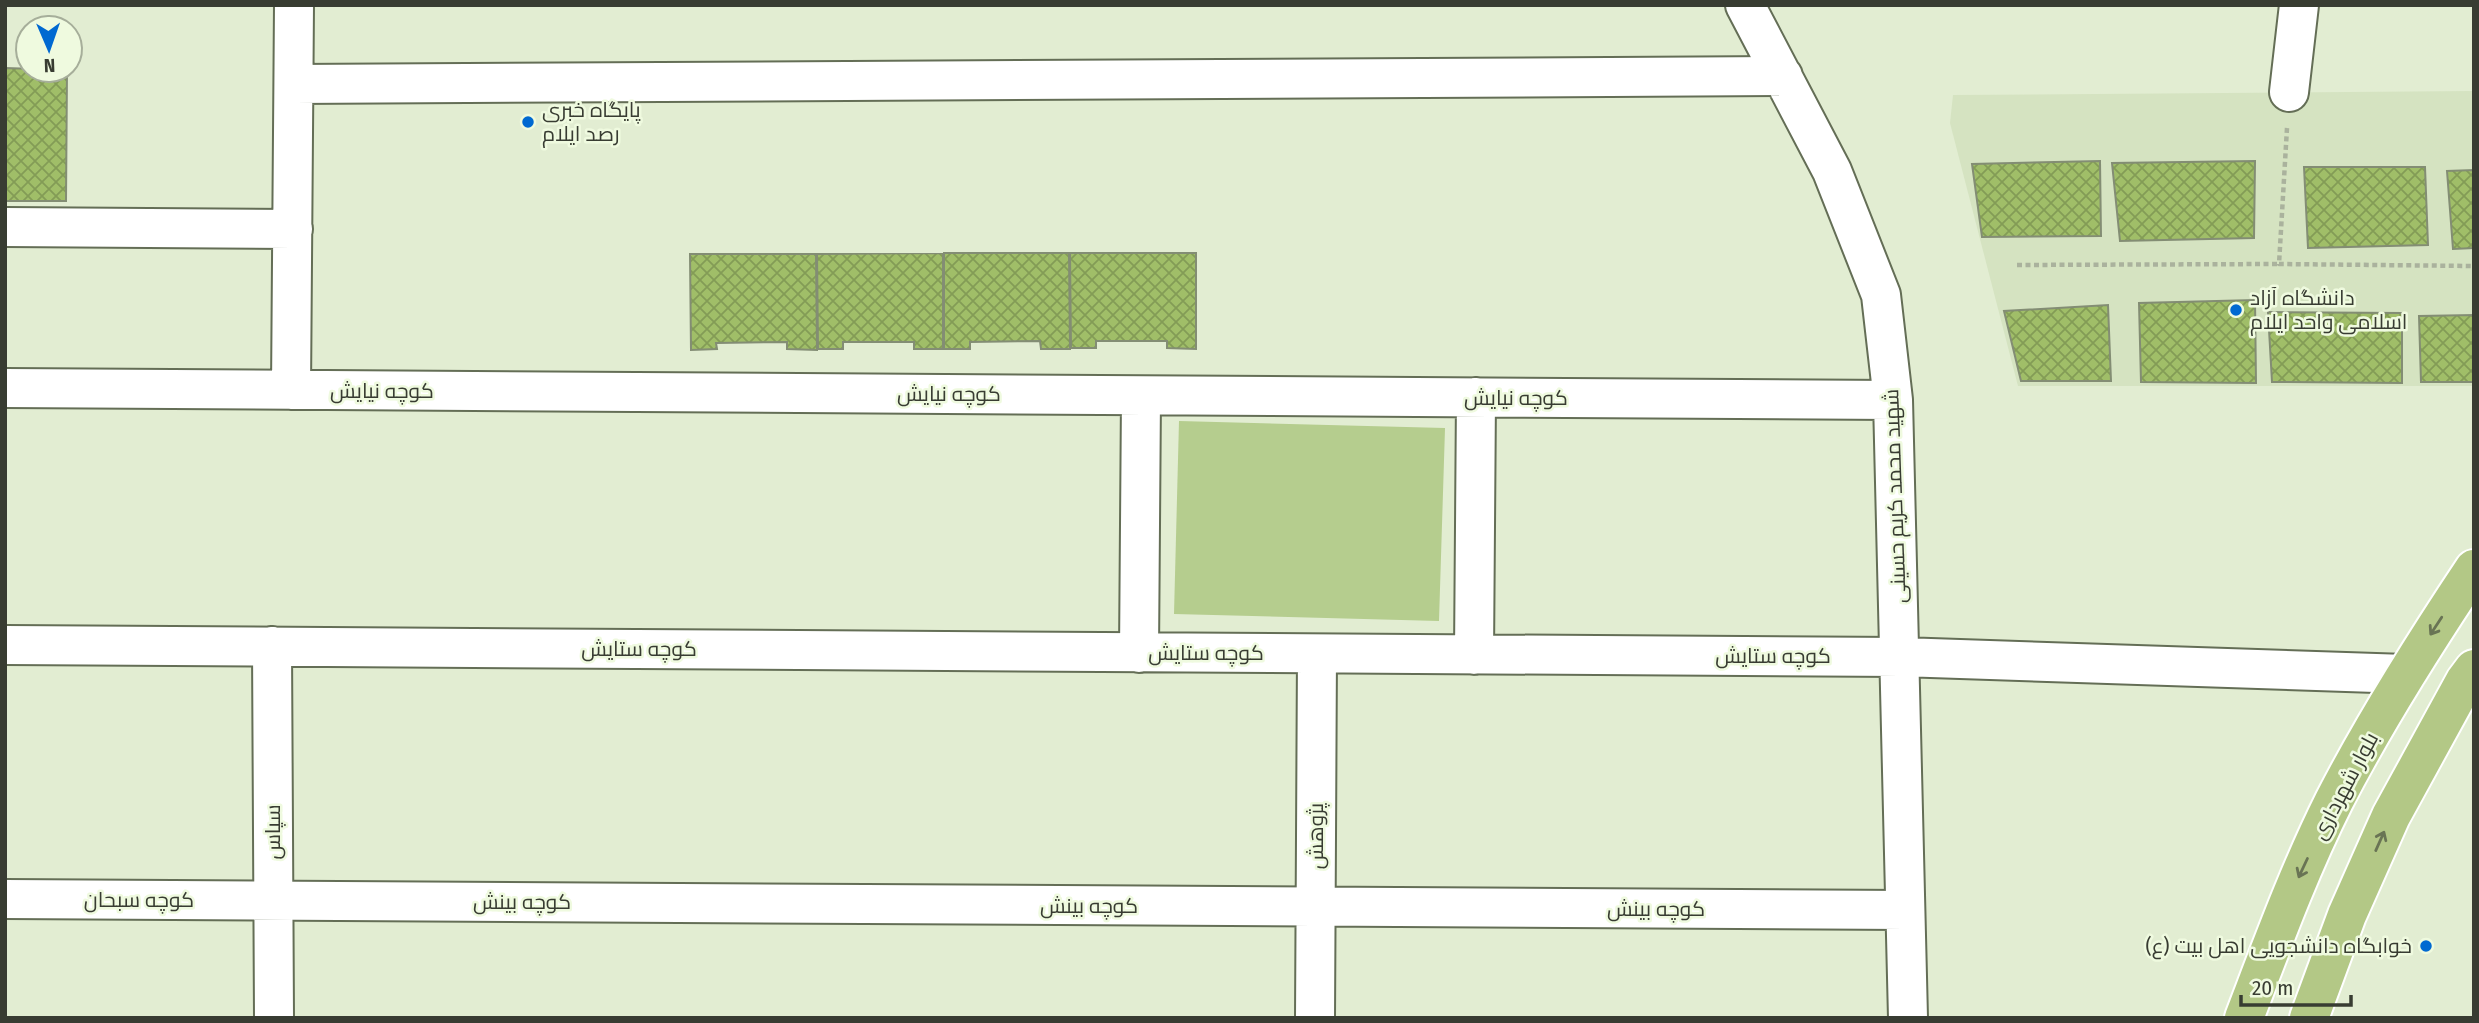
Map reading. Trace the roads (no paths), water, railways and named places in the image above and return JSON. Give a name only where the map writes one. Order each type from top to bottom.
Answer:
[{"type":"main road","name":"بلوار شهرداری","points":[[2244,1018],[2287,904],[2334,801],[2406,674],[2474,569]]},
{"type":"main road","points":[[2309,1018],[2347,915],[2391,816],[2474,669]]},
{"type":"street","points":[[291,390],[294,5]]},
{"type":"street","name":"شهید محمد‌ کریم حسینی","points":[[1745,5],[1832,171],[1881,295],[1893,400],[1908,1018]]},
{"type":"street","points":[[2289,92],[2299,5]]},
{"type":"street","points":[[293,84],[1783,76]]},
{"type":"street","points":[[5,226],[293,229]]},
{"type":"street","name":"كوچه نيايش","points":[[5,388],[1893,400]]},
{"type":"street","points":[[1139,653],[1141,396]]},
{"type":"street","points":[[1474,655],[1476,397]]},
{"type":"street","name":"کوچه ستایش","points":[[5,645],[1901,657],[2406,674]]},
{"type":"street","name":"سپاس","points":[[272,646],[274,1018]]},
{"type":"street","name":"پژوهش","points":[[1315,1018],[1317,654]]},
{"type":"street","name":"کوچه سبحان","points":[[5,899],[274,901]]},
{"type":"street","name":"کوچه بینش","points":[[274,901],[1905,910]]},
{"type":"place","name":"پایگاه خبری رصد ایلام","points":[[528,122]]},
{"type":"place","name":"دانشگاه آزاد اسلامی واحد ایلام","points":[[2236,310]]},
{"type":"place","name":"خوابگاه دانشجویی اهل بیت (ع)","points":[[2426,946]]}]
